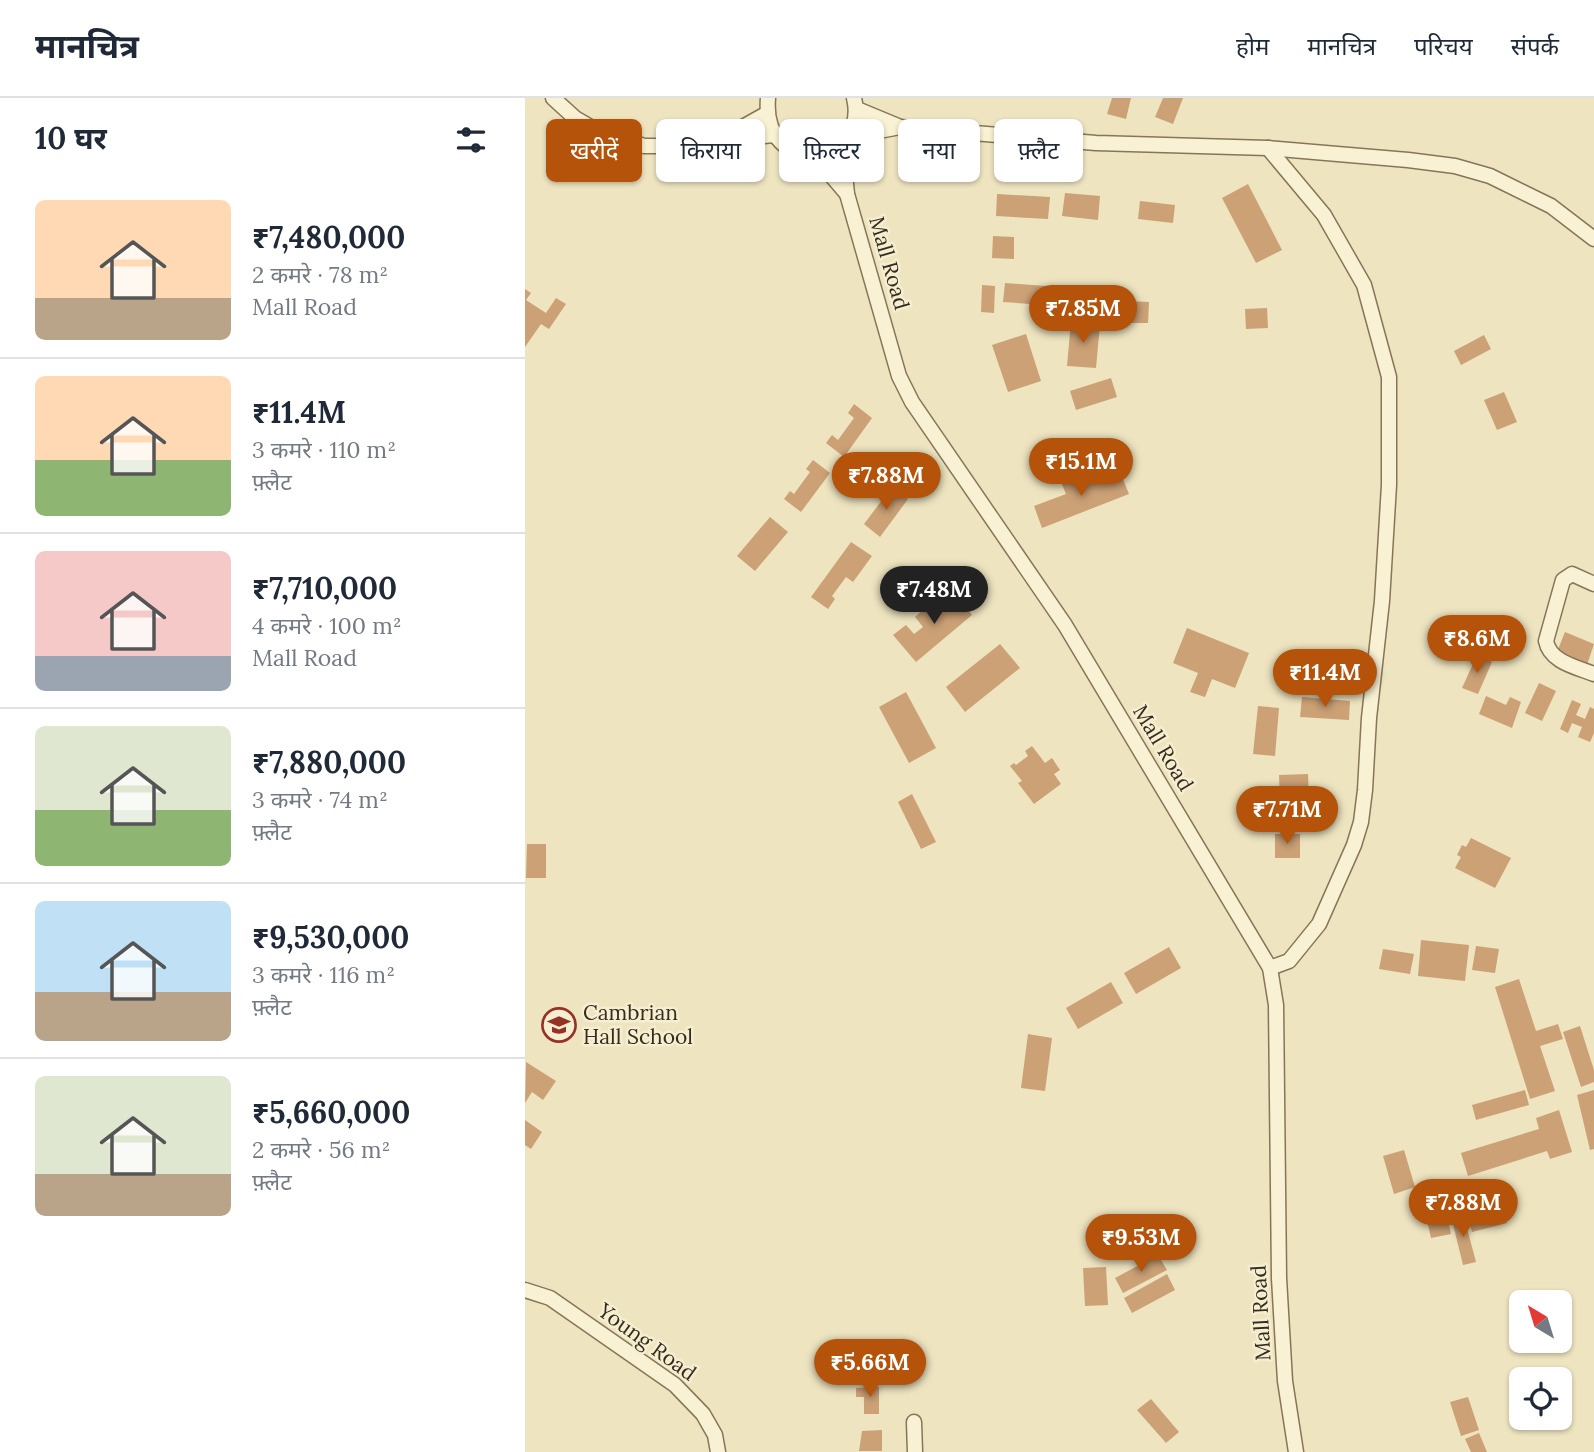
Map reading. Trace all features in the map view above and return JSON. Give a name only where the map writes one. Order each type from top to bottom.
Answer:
[{"type":"street","points":[[553,98],[575,118],[594,129],[644,146],[656,146]]},
{"type":"street","points":[[768,98],[766,114],[774,135],[779,140]]},
{"type":"street","points":[[855,104],[898,126]]},
{"type":"street","points":[[757,119],[766,114]]},
{"type":"street","points":[[980,134],[1095,143],[1268,148],[1455,166],[1490,176],[1551,206],[1594,239]]},
{"type":"street","points":[[765,136],[774,135]]},
{"type":"street","points":[[1268,148],[1324,215],[1364,285],[1389,377],[1389,485],[1383,588],[1361,822],[1355,845],[1319,924],[1289,961],[1270,968]]},
{"type":"street","points":[[837,182],[847,194]]},
{"type":"street","points":[[846,182],[847,194]]},
{"type":"street","name":"Mall Road","points":[[847,194],[899,376],[912,402],[1065,625],[1270,968],[1276,1005],[1279,1278],[1285,1381],[1296,1452]]},
{"type":"street","points":[[1594,584],[1571,575],[1563,580],[1546,640],[1547,648],[1555,657],[1594,674]]},
{"type":"street","name":"Young Road","points":[[525,1290],[550,1298],[675,1385],[703,1414],[715,1434],[718,1452]]},
{"type":"street","points":[[914,1422],[915,1452]]},
{"type":"building","points":[[1112,98],[1131,98],[1126,119],[1107,114]]},
{"type":"building","points":[[1163,98],[1183,98],[1173,124],[1155,117]]},
{"type":"building","points":[[1248,184],[1282,250],[1256,263],[1222,198]]},
{"type":"building","points":[[1065,193],[1100,196],[1098,220],[1062,216]]},
{"type":"building","points":[[997,194],[1050,197],[1048,219],[996,216]]},
{"type":"building","points":[[1140,201],[1175,205],[1173,223],[1138,219]]},
{"type":"building","points":[[993,236],[1014,237],[1014,259],[992,258]]},
{"type":"building","points":[[1005,283],[1099,290],[1097,309],[1003,302]]},
{"type":"building","points":[[982,285],[995,286],[994,313],[981,312]]},
{"type":"building","points":[[525,289],[531,293],[526,300],[546,313],[556,298],[566,304],[549,329],[541,324],[525,347]]},
{"type":"building","points":[[1128,301],[1149,302],[1148,323],[1127,323]]},
{"type":"building","points":[[1267,308],[1268,328],[1246,329],[1245,309]]},
{"type":"building","points":[[1071,321],[1100,324],[1096,368],[1067,366]]},
{"type":"building","points":[[1026,334],[1041,381],[1008,392],[992,345]]},
{"type":"building","points":[[1484,335],[1491,349],[1461,365],[1454,351]]},
{"type":"building","points":[[1111,378],[1117,397],[1076,410],[1070,391]]},
{"type":"building","points":[[1504,392],[1517,422],[1497,430],[1484,400]]},
{"type":"building","points":[[854,404],[872,418],[844,457],[826,443],[832,435],[838,440],[854,418],[848,413]]},
{"type":"building","points":[[1090,452],[1092,464],[1064,467],[1062,455]]},
{"type":"building","points":[[813,460],[830,473],[801,512],[784,499],[790,491],[794,494],[810,472],[806,469]]},
{"type":"building","points":[[1088,472],[1093,484],[1120,472],[1129,494],[1042,528],[1034,506],[1066,494],[1061,482]]},
{"type":"building","points":[[892,487],[908,499],[880,537],[864,524]]},
{"type":"building","points":[[770,517],[788,532],[755,571],[737,556]]},
{"type":"building","points":[[851,542],[872,556],[853,582],[846,577],[832,596],[835,599],[828,609],[811,597]]},
{"type":"building","points":[[949,588],[972,615],[916,662],[893,635],[906,625],[914,634],[923,627],[915,617],[926,607],[934,616],[943,608],[935,600]]},
{"type":"building","points":[[1187,628],[1249,653],[1235,688],[1212,679],[1205,697],[1190,692],[1198,673],[1173,663]]},
{"type":"building","points":[[1565,632],[1594,644],[1587,665],[1557,652]]},
{"type":"building","points":[[1000,644],[1020,668],[965,712],[946,687]]},
{"type":"building","points":[[1477,655],[1492,662],[1478,694],[1462,688]]},
{"type":"building","points":[[1539,683],[1556,691],[1542,721],[1525,713]]},
{"type":"building","points":[[906,692],[936,748],[909,763],[879,707]]},
{"type":"building","points":[[1486,696],[1506,705],[1510,697],[1521,702],[1512,728],[1479,714]]},
{"type":"building","points":[[1302,697],[1350,701],[1349,720],[1300,717]]},
{"type":"building","points":[[1572,700],[1581,704],[1576,715],[1585,719],[1590,707],[1594,709],[1594,733],[1590,742],[1578,737],[1582,727],[1572,723],[1568,733],[1560,729]]},
{"type":"building","points":[[1258,706],[1279,708],[1275,756],[1253,754]]},
{"type":"building","points":[[1032,746],[1045,763],[1052,758],[1060,770],[1054,774],[1061,784],[1034,804],[1018,783],[1022,781],[1010,766],[1028,756],[1025,751]]},
{"type":"building","points":[[1308,774],[1310,827],[1281,828],[1279,775]]},
{"type":"building","points":[[912,794],[936,842],[921,849],[898,802]]},
{"type":"building","points":[[1275,834],[1300,834],[1300,858],[1275,858]]},
{"type":"building","points":[[1471,838],[1511,858],[1495,888],[1455,868],[1461,857],[1457,855],[1462,845],[1466,847]]},
{"type":"building","points":[[527,844],[546,844],[546,878],[526,878]]},
{"type":"building","points":[[1421,940],[1469,945],[1465,981],[1418,976]]},
{"type":"building","points":[[1476,946],[1499,949],[1495,973],[1472,970]]},
{"type":"building","points":[[1169,947],[1181,968],[1136,994],[1124,973]]},
{"type":"building","points":[[1383,949],[1414,954],[1410,974],[1379,969]]},
{"type":"building","points":[[1519,979],[1536,1031],[1558,1024],[1563,1039],[1540,1046],[1555,1091],[1530,1099],[1495,987]]},
{"type":"building","points":[[1111,982],[1123,1003],[1078,1029],[1066,1008]]},
{"type":"building","points":[[1580,1026],[1594,1070],[1594,1082],[1581,1087],[1563,1032]]},
{"type":"building","points":[[1028,1034],[1052,1038],[1045,1091],[1021,1088]]},
{"type":"building","points":[[526,1062],[556,1081],[543,1100],[532,1092],[525,1103]]},
{"type":"building","points":[[1525,1090],[1529,1105],[1476,1120],[1472,1105]]},
{"type":"building","points":[[1594,1090],[1594,1149],[1590,1150],[1577,1095]]},
{"type":"building","points":[[1559,1110],[1572,1152],[1550,1159],[1547,1151],[1468,1176],[1461,1153],[1539,1129],[1536,1118]]},
{"type":"building","points":[[525,1120],[542,1132],[531,1149],[525,1145]]},
{"type":"building","points":[[1404,1150],[1415,1187],[1394,1194],[1383,1156]]},
{"type":"building","points":[[1501,1199],[1507,1223],[1472,1232],[1466,1207]]},
{"type":"building","points":[[1463,1213],[1476,1262],[1463,1265],[1451,1216]]},
{"type":"building","points":[[1447,1216],[1451,1234],[1431,1238],[1427,1220]]},
{"type":"building","points":[[1158,1255],[1167,1270],[1123,1293],[1115,1278]]},
{"type":"building","points":[[1106,1267],[1108,1305],[1085,1306],[1083,1268]]},
{"type":"building","points":[[1167,1274],[1175,1290],[1132,1313],[1124,1298]]},
{"type":"building","points":[[879,1387],[879,1414],[864,1414],[864,1397],[856,1397],[856,1388]]},
{"type":"building","points":[[1468,1397],[1479,1430],[1461,1436],[1450,1402]]},
{"type":"building","points":[[1151,1399],[1179,1432],[1166,1443],[1137,1410]]},
{"type":"building","points":[[882,1430],[882,1451],[859,1451],[862,1431]]},
{"type":"building","points":[[1479,1433],[1487,1452],[1471,1452],[1465,1439]]},
{"type":"place","name":"Cambrian Hall School","points":[[559,1025]]}]
